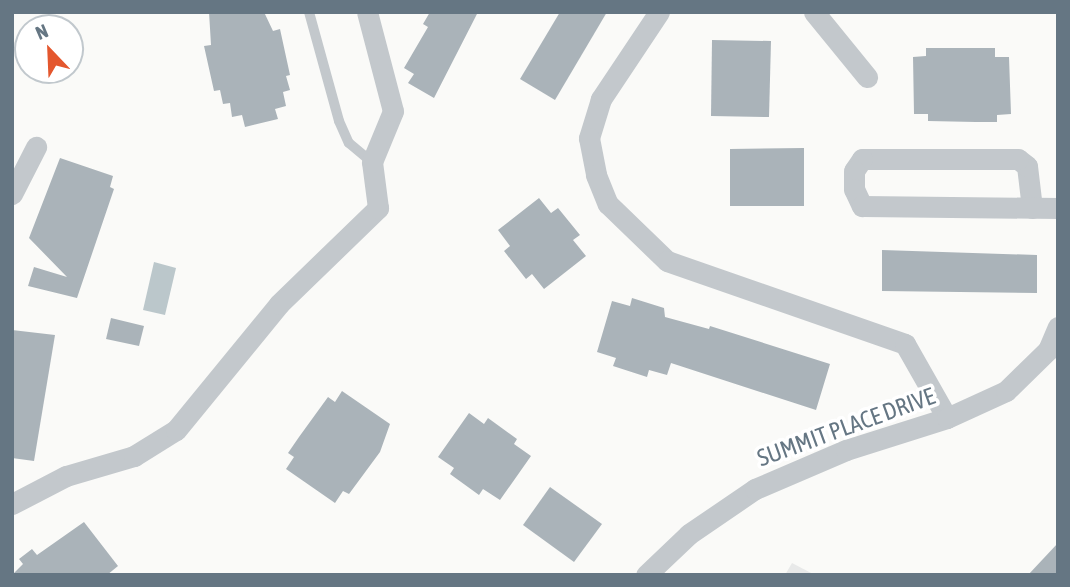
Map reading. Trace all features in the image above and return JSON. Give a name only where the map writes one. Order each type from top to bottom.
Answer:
[{"type":"street","points":[[12,504],[66,476],[134,456],[176,429],[279,304],[378,208],[372,162],[393,111],[367,12]]},
{"type":"street","points":[[659,12],[601,99],[589,138],[596,174],[608,204],[667,261],[905,344],[947,418]]},
{"type":"street","points":[[814,12],[867,77]]},
{"type":"street","points":[[12,194],[36,147]]},
{"type":"street","points":[[1032,208],[1027,166],[1018,159],[862,159],[854,171],[854,189],[862,206],[1032,208],[1058,208]]},
{"type":"street","name":"SUMMIT PLACE DRIVE","points":[[646,575],[689,534],[755,489],[846,450],[947,418],[1006,391],[1048,350],[1058,327]]},
{"type":"lane","points":[[309,12],[345,136],[372,162]]},
{"type":"shaded area","points":[[154,262],[176,268],[165,315],[143,310]]},
{"type":"shaded area","points":[[792,563],[815,575],[785,575]]},
{"type":"building","points":[[209,12],[264,12],[273,31],[280,29],[290,75],[286,76],[290,90],[283,92],[286,106],[275,109],[278,119],[245,127],[242,115],[232,117],[230,103],[223,104],[220,90],[214,91],[204,46],[211,45]]},
{"type":"building","points":[[430,12],[478,12],[434,98],[408,83],[414,74],[404,68],[428,27],[423,24]]},
{"type":"building","points":[[560,12],[607,12],[555,100],[520,79]]},
{"type":"building","points":[[712,40],[771,41],[769,117],[711,116]]},
{"type":"building","points":[[926,48],[995,48],[995,57],[1009,57],[1011,114],[997,115],[997,122],[976,122],[928,121],[928,114],[914,114],[913,57],[926,56]]},
{"type":"building","points":[[804,148],[804,206],[730,206],[730,149]]},
{"type":"building","points":[[60,158],[113,176],[110,187],[114,189],[77,298],[28,286],[34,267],[67,277],[29,238]]},
{"type":"building","points":[[539,198],[551,213],[558,208],[580,235],[573,240],[586,256],[544,289],[532,274],[526,279],[504,251],[510,246],[498,230]]},
{"type":"building","points":[[882,250],[1037,255],[1037,293],[882,291]]},
{"type":"building","points":[[632,298],[664,308],[665,317],[709,329],[710,326],[830,364],[816,410],[671,363],[667,375],[649,370],[647,377],[613,366],[616,358],[597,352],[612,301],[630,306]]},
{"type":"building","points":[[111,318],[144,326],[139,346],[106,339]]},
{"type":"building","points":[[12,330],[55,335],[34,461],[12,458]]},
{"type":"building","points":[[342,391],[390,424],[380,452],[349,494],[343,491],[335,503],[286,469],[294,457],[288,453],[299,437],[328,397],[335,402]]},
{"type":"building","points":[[469,413],[484,424],[488,418],[517,439],[514,444],[531,456],[500,500],[483,489],[479,495],[450,474],[454,468],[438,457]]},
{"type":"building","points":[[550,487],[602,524],[574,562],[523,525]]},
{"type":"building","points":[[84,522],[118,566],[107,575],[12,575],[23,564],[19,559],[32,549],[37,555]]},
{"type":"building","points":[[1058,543],[1058,575],[1028,575]]}]
